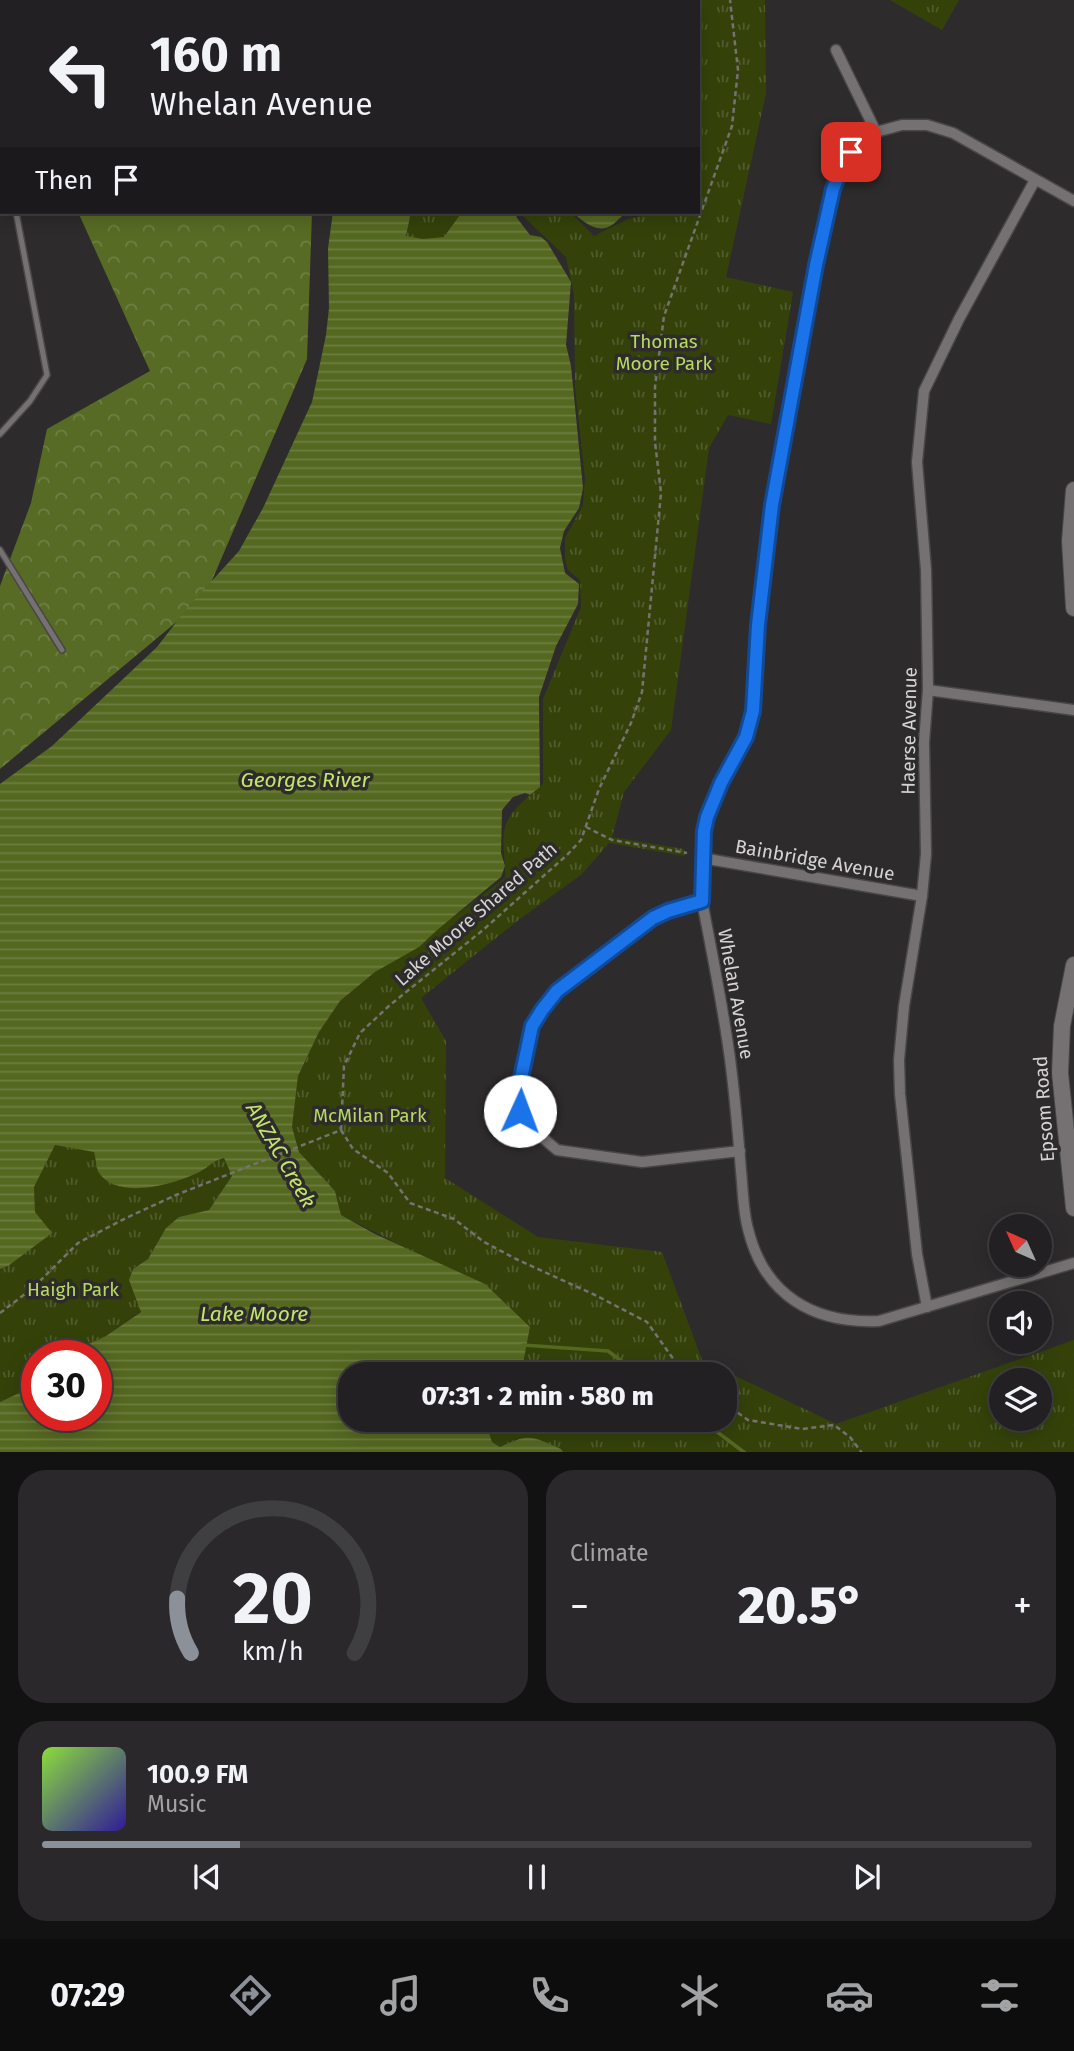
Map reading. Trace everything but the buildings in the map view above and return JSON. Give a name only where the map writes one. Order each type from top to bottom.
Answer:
[{"type":"street","points":[[836,50],[876,132]]},
{"type":"street","name":"Whelan Avenue","points":[[1074,201],[953,133],[915,124],[876,132],[851,152],[842,167],[833,189],[816,265],[772,505],[758,625],[753,711],[746,737],[721,783],[707,817],[702,858],[702,901],[730,1058],[747,1227],[752,1244],[769,1276],[787,1295],[813,1312],[834,1319],[858,1322],[879,1321],[1074,1263]]},
{"type":"street","name":"Haerse Avenue","points":[[927,1307],[917,1254],[900,1094],[899,1060],[926,854],[926,570],[917,462],[924,391],[959,319],[1035,180]]},
{"type":"street","points":[[1074,489],[1070,541],[1074,608]]},
{"type":"street","points":[[928,690],[1074,710]]},
{"type":"street","name":"Bainbridge Avenue","points":[[702,858],[922,896]]},
{"type":"street","points":[[702,901],[653,918],[557,991],[532,1026],[517,1097],[520,1111],[528,1125],[557,1150],[642,1162],[740,1151]]},
{"type":"street","name":"Epsom Road","points":[[1074,965],[1060,1051],[1060,1073],[1070,1138],[1074,1208]]},
{"type":"lane","points":[[0,435],[30,401],[47,375],[16,214]]},
{"type":"lane","points":[[0,550],[62,650]]},
{"type":"path","name":"Lake Moore Shared Path","points":[[341,1130],[344,1066],[360,1032],[483,930],[581,840],[599,789],[631,723],[642,692],[661,493],[655,442],[656,375],[664,316],[732,126],[738,70],[730,0]]},
{"type":"path","points":[[586,827],[612,840],[687,853]]},
{"type":"path","points":[[0,1313],[33,1288],[78,1243],[138,1212],[341,1130],[353,1149],[388,1173],[410,1203],[454,1219],[484,1242],[647,1322],[675,1362]]},
{"type":"path","points":[[737,1412],[748,1420],[802,1429],[834,1425],[850,1437],[862,1452]]},
{"type":"green space","points":[[700,0],[765,0],[766,93],[726,277],[793,292],[771,424],[728,415],[709,448],[671,730],[624,792],[612,837],[684,849],[685,856],[609,843],[582,874],[516,922],[421,998],[446,1041],[445,1178],[538,1237],[662,1252],[702,1360],[706,1362],[523,1362],[530,1327],[414,1252],[341,1215],[335,1191],[299,1152],[292,1127],[298,1076],[319,1032],[340,1001],[375,972],[399,958],[505,878],[506,824],[519,805],[543,784],[543,699],[581,607],[580,580],[568,570],[565,538],[583,505],[585,478],[575,387],[574,295],[566,257],[523,214],[572,214],[594,236],[628,219],[652,214],[700,214]]},
{"type":"green space","points":[[890,0],[959,0],[942,30]]},
{"type":"green space","points":[[79,214],[312,214],[307,359],[204,599],[0,769],[0,586],[31,503],[47,429],[150,371]]},
{"type":"green space","points":[[411,214],[461,214],[444,238],[406,237]]},
{"type":"green space","name":"Haigh Park","points":[[55,1145],[204,1170],[213,1161],[224,1158],[232,1176],[209,1210],[179,1217],[166,1228],[148,1259],[132,1269],[130,1280],[141,1311],[97,1340],[21,1340],[21,1392],[0,1402],[0,1269],[8,1266],[35,1212],[34,1186]]},
{"type":"green space","points":[[1074,1340],[1074,1452],[562,1452],[561,1449],[517,1439],[500,1447],[492,1442],[489,1432],[737,1432],[737,1377],[836,1424],[989,1370],[989,1431],[1052,1431],[1052,1368],[995,1368],[1034,1354],[1052,1354],[1052,1348]]},
{"type":"water","name":"Georges River","points":[[333,214],[411,214],[406,236],[423,239],[444,237],[461,214],[516,214],[530,235],[541,237],[547,242],[571,282],[566,345],[571,366],[583,488],[579,508],[564,531],[560,548],[565,573],[579,584],[578,604],[556,646],[539,697],[540,787],[530,795],[525,793],[513,797],[502,810],[501,853],[505,866],[501,877],[419,947],[375,972],[340,1001],[319,1032],[298,1076],[292,1127],[299,1152],[335,1191],[341,1215],[375,1234],[485,1284],[530,1327],[523,1362],[338,1362],[338,1432],[489,1432],[492,1442],[500,1447],[530,1438],[563,1452],[0,1452],[0,1402],[21,1392],[21,1431],[112,1431],[112,1340],[97,1340],[141,1312],[129,1280],[133,1269],[148,1259],[166,1228],[179,1217],[209,1210],[232,1176],[224,1158],[178,1181],[148,1187],[120,1186],[99,1173],[94,1152],[55,1145],[34,1187],[35,1212],[52,1233],[0,1269],[0,784],[52,746],[157,647],[188,607],[239,551],[263,508],[312,402],[329,308],[328,248]]},
{"type":"water","points":[[575,214],[626,214],[606,228],[590,226]]},
{"type":"waterway","name":"ANZAC Creek","points":[[523,1345],[608,1351],[623,1362]]},
{"type":"waterway","name":"ANZAC Creek","points":[[717,1432],[744,1452]]},
{"type":"route","points":[[520,1111],[517,1097],[532,1026],[557,991],[653,918],[702,901],[701,880],[707,817],[721,783],[746,737],[753,711],[758,625],[772,505],[816,265],[833,189],[851,152]]},
{"type":"park label","name":"Thomas Moore Park","points":[[664,352]]},
{"type":"park label","name":"McMilan Park","points":[[370,1115]]},
{"type":"water label","name":"Lake Moore","points":[[254,1314]]}]
